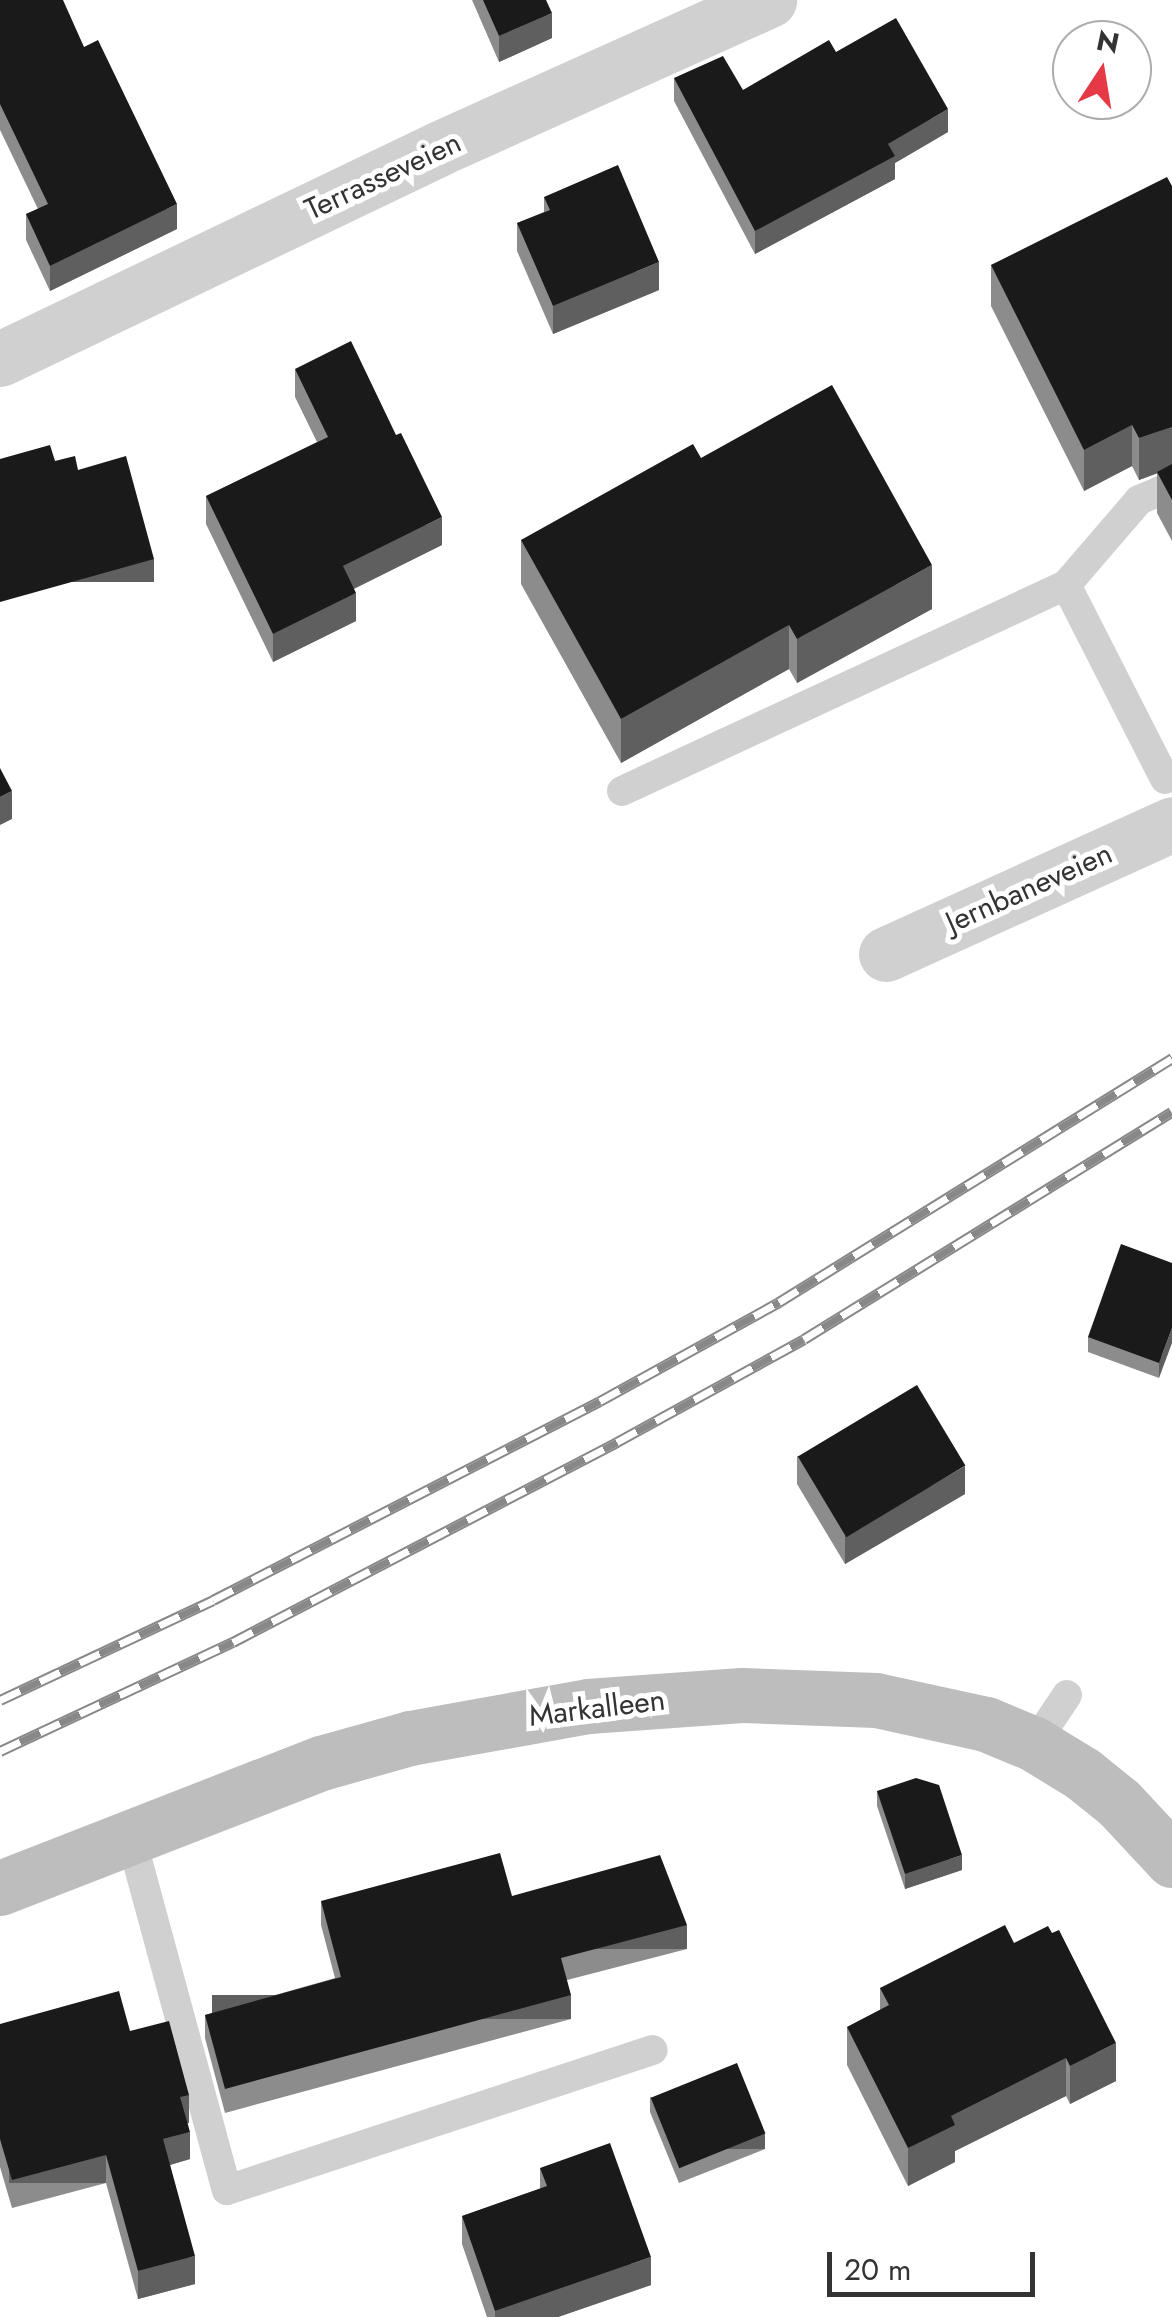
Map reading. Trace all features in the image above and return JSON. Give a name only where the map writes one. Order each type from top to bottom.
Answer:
[{"type":"main road","name":"Markalleen","points":[[0,1888],[130,1834],[338,1758],[410,1738],[588,1706],[742,1695],[876,1700],[941,1711],[1034,1744],[1119,1803],[1172,1860]]},
{"type":"street","name":"Terrasseveien","points":[[0,359],[440,148],[769,0]]},
{"type":"street","name":"Jernbaneveien","points":[[886,954],[1168,802]]},
{"type":"lane","points":[[622,792],[1066,586],[1139,500],[1172,486]]},
{"type":"lane","points":[[1066,586],[1168,802]]},
{"type":"lane","points":[[1034,1744],[1067,1695]]},
{"type":"lane","points":[[130,1834],[228,2190],[653,2050]]},
{"type":"building","points":[[0,0],[63,0],[84,47],[98,40],[177,204],[50,266],[26,214],[48,204],[0,104]]},
{"type":"building","points":[[483,0],[546,0],[552,13],[499,36]]},
{"type":"building","points":[[896,18],[948,109],[888,144],[895,156],[755,231],[674,78],[723,56],[743,90],[829,40],[836,52]]},
{"type":"building","points":[[618,165],[659,262],[553,306],[517,223],[550,210],[544,197]]},
{"type":"building","points":[[1167,177],[1172,186],[1172,427],[1139,438],[1132,425],[1084,450],[991,265]]},
{"type":"building","points":[[351,341],[396,435],[401,433],[442,517],[343,566],[356,593],[273,634],[206,496],[328,437],[295,369]]},
{"type":"building","points":[[832,385],[932,565],[797,639],[789,625],[621,719],[521,540],[693,444],[701,458]]},
{"type":"building","points":[[50,445],[55,461],[75,456],[78,470],[126,456],[154,559],[0,602],[0,459]]},
{"type":"building","points":[[1172,464],[1172,500],[1157,472]]},
{"type":"building","points":[[0,768],[12,791],[0,797]]},
{"type":"building","points":[[1121,1244],[1172,1263],[1172,1328],[1159,1363],[1088,1337]]},
{"type":"building","points":[[917,1385],[965,1466],[846,1537],[798,1457]]},
{"type":"building","points":[[916,1778],[939,1785],[962,1855],[905,1874],[877,1791]]},
{"type":"building","points":[[500,1853],[512,1896],[660,1855],[687,1925],[561,1958],[571,1995],[225,2089],[205,2015],[341,1977],[321,1901]]},
{"type":"building","points":[[1005,1925],[1014,1943],[1048,1926],[1052,1933],[1059,1930],[1116,2043],[1070,2066],[1066,2058],[951,2116],[955,2125],[908,2148],[847,2027],[889,2005],[880,1988]]},
{"type":"building","points":[[119,1991],[130,2031],[169,2021],[189,2095],[180,2097],[190,2132],[163,2139],[195,2256],[138,2271],[106,2155],[12,2180],[0,2139],[0,2024]]},
{"type":"building","points":[[737,2063],[765,2133],[679,2168],[651,2098]]},
{"type":"building","points":[[610,2143],[651,2257],[495,2311],[462,2216],[547,2186],[540,2168]]},
{"type":"railway","points":[[0,1700],[213,1600],[600,1401],[779,1302],[1172,1058]]},
{"type":"railway","points":[[0,1751],[233,1642],[617,1442],[804,1339],[1172,1112]]}]
